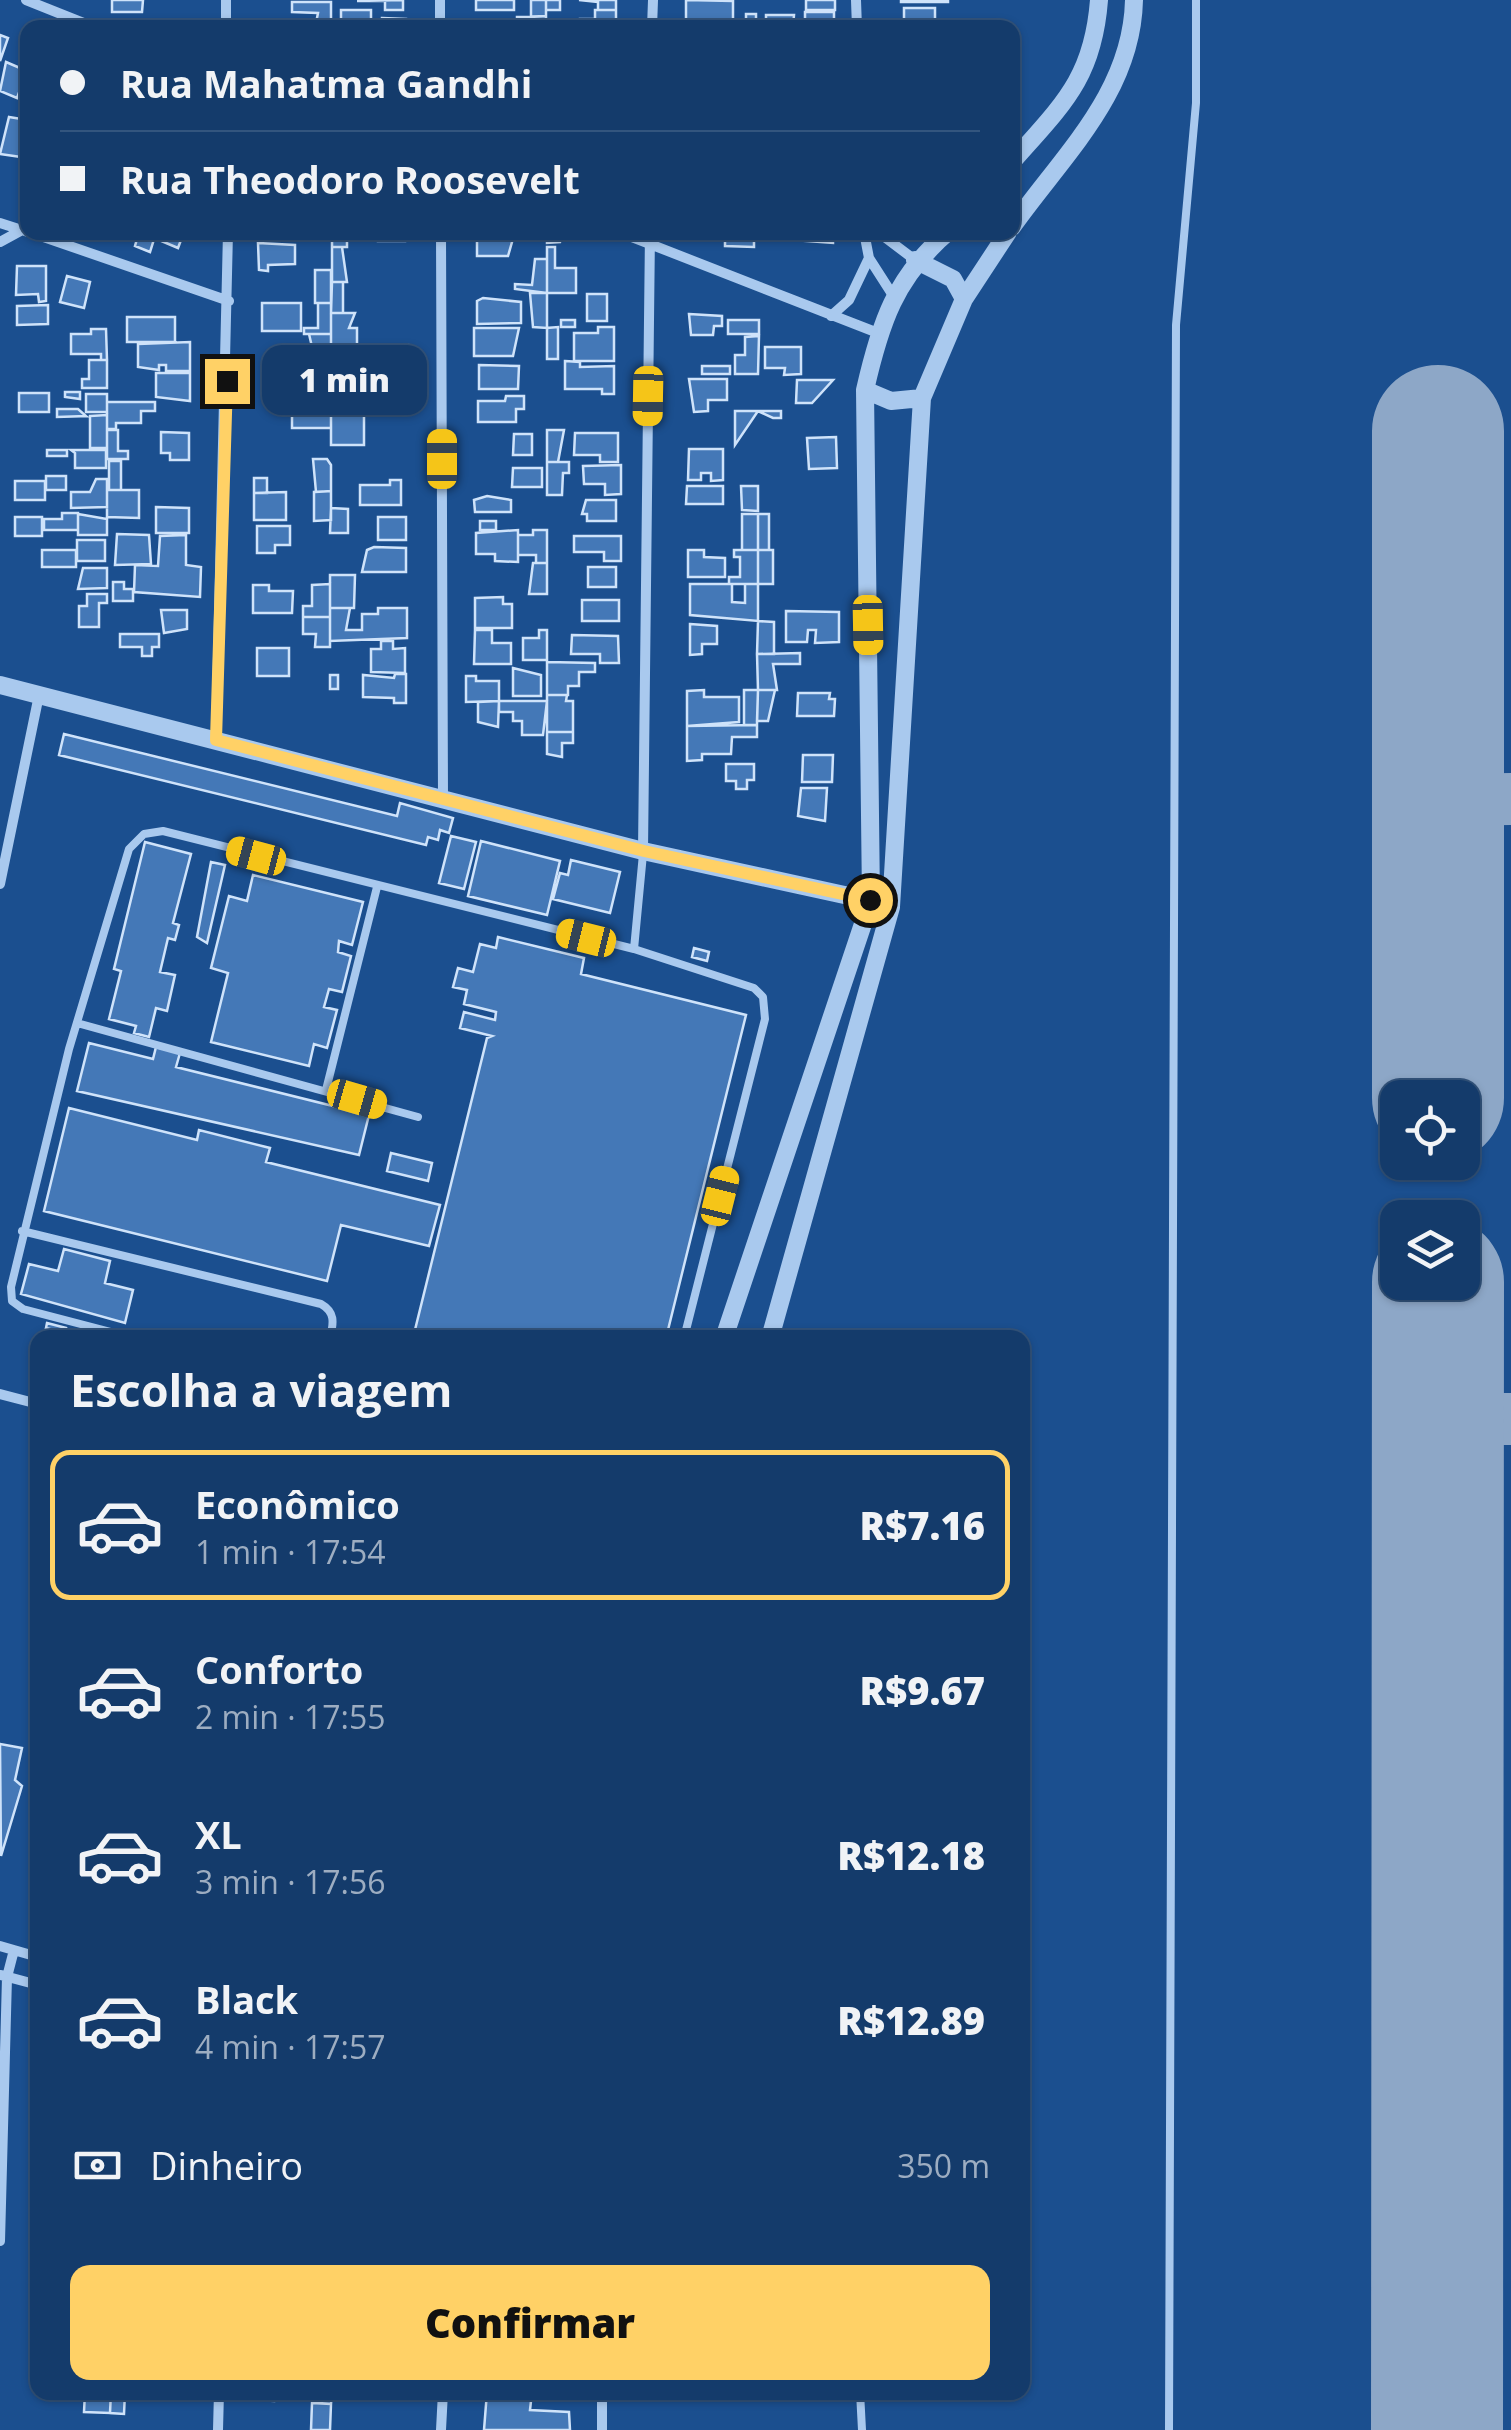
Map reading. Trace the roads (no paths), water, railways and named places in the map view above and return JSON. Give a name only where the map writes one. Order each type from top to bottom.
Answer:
[{"type":"street","points":[[26,0],[76,20]]},
{"type":"street","points":[[1020,153],[1082,79],[1095,42],[1099,0]]},
{"type":"street","points":[[1020,216],[1115,86],[1127,51],[1134,0]]},
{"type":"street","points":[[52,240],[229,301]]},
{"type":"street","points":[[216,740],[228,240]]},
{"type":"street","points":[[441,240],[443,799]]},
{"type":"street","points":[[644,851],[650,240]]},
{"type":"street","points":[[655,240],[831,316],[878,332]]},
{"type":"street","points":[[866,240],[869,258],[894,297]]},
{"type":"street","points":[[889,240],[953,279],[964,299]]},
{"type":"street","points":[[727,1330],[870,900],[865,390],[878,332],[894,297],[916,260],[939,240]]},
{"type":"street","points":[[772,1330],[891,907],[922,398],[964,299],[1003,240]]},
{"type":"street","points":[[831,316],[849,300],[869,258]]},
{"type":"street","points":[[865,390],[891,401],[922,398]]},
{"type":"street","points":[[0,685],[644,851],[891,907]]},
{"type":"street","points":[[0,884],[38,695]]},
{"type":"street","points":[[0,1394],[30,1402]]},
{"type":"street","points":[[0,1946],[30,1954]]},
{"type":"street","points":[[0,2241],[3,1976],[14,1950]]},
{"type":"street","points":[[3,1976],[30,1983]]},
{"type":"street","points":[[218,2430],[219,2400]]},
{"type":"street","points":[[440,2430],[442,2400]]},
{"type":"street","points":[[602,2400],[602,2430]]},
{"type":"lane","points":[[1170,2430],[1176,344],[1196,103],[1196,0]]},
{"type":"lane","points":[[103,1330],[23,1309],[12,1301],[10,1287],[77,1023],[129,849],[144,834],[163,831],[634,950],[754,988],[762,998],[765,1020],[686,1330]]},
{"type":"lane","points":[[634,950],[644,851]]},
{"type":"lane","points":[[326,1090],[377,887]]},
{"type":"lane","points":[[77,1023],[418,1117]]},
{"type":"lane","points":[[22,1230],[321,1304],[330,1309],[332,1330]]},
{"type":"lane","points":[[860,2400],[862,2430]]}]
